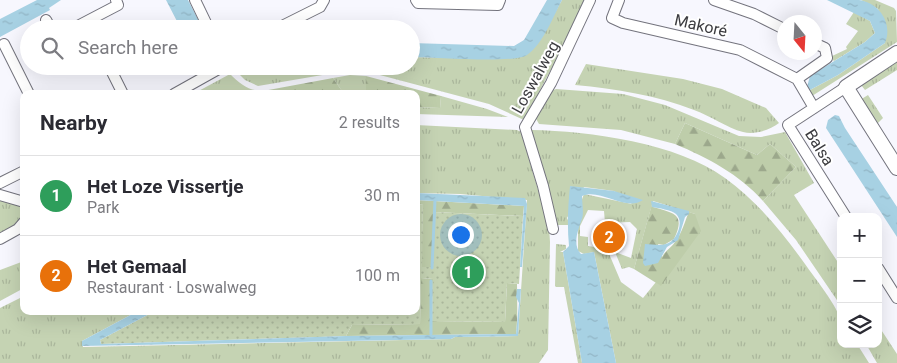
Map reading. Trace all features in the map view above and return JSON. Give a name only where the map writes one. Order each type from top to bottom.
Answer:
[{"type":"street","points":[[96,20],[118,5],[116,0]]},
{"type":"street","points":[[195,0],[205,20]]},
{"type":"street","points":[[294,20],[320,7],[324,0]]},
{"type":"street","points":[[416,0],[418,3],[498,5],[500,0]]},
{"type":"street","name":"Loswalweg","points":[[553,228],[543,186],[525,127],[551,83],[590,0]]},
{"type":"street","name":"Makoré","points":[[619,0],[612,18],[624,23],[740,50],[798,79]]},
{"type":"street","name":"Makoré","points":[[714,0],[754,14],[777,26]]},
{"type":"street","points":[[4,44],[27,90]]},
{"type":"street","points":[[814,108],[798,79],[827,58],[825,48],[822,47]]},
{"type":"street","points":[[897,53],[846,88],[897,168]]},
{"type":"street","points":[[114,75],[121,90]]},
{"type":"street","points":[[181,90],[208,75]]},
{"type":"street","name":"Balsa","points":[[843,213],[788,125],[846,88]]},
{"type":"street","points":[[0,183],[20,172]]},
{"type":"street","points":[[0,195],[20,201]]},
{"type":"street","points":[[0,239],[20,227]]},
{"type":"street","points":[[882,274],[897,298]]},
{"type":"green space","points":[[562,0],[588,0],[524,120],[489,104],[380,75],[420,75],[420,57],[501,59],[539,41]]},
{"type":"green space","points":[[861,0],[875,0],[894,8],[896,11],[897,42],[812,96],[808,91],[838,75],[885,43],[878,9]]},
{"type":"green space","points":[[854,12],[870,21],[875,33],[865,42],[834,61],[830,57],[847,49],[846,47],[858,31],[846,24]]},
{"type":"green space","points":[[897,60],[897,70],[865,90],[861,85]]},
{"type":"green space","points":[[586,64],[683,79],[722,89],[766,108],[779,123],[762,131],[743,132],[665,100],[621,91],[575,85]]},
{"type":"green space","points":[[231,75],[237,81],[253,90],[200,90]]},
{"type":"green space","points":[[240,75],[323,75],[258,86],[245,80]]},
{"type":"green space","points":[[350,75],[366,76],[366,90],[341,90],[333,78]]},
{"type":"green space","points":[[366,76],[418,90],[366,90]]},
{"type":"green space","points":[[333,78],[341,90],[268,90]]},
{"type":"green space","points":[[556,89],[623,94],[665,105],[739,136],[761,137],[785,132],[814,183],[794,195],[837,261],[837,300],[796,240],[763,201],[796,167],[770,144],[757,155],[685,123],[675,144],[621,130],[539,124],[535,117],[551,91]]},
{"type":"green space","points":[[420,90],[441,96],[440,108],[420,107]]},
{"type":"green space","points":[[868,95],[883,118],[875,126],[860,100]]},
{"type":"green space","points":[[441,96],[508,117],[420,114],[420,107],[440,108]]},
{"type":"green space","points":[[685,123],[757,155],[770,144],[796,167],[763,201],[754,191],[733,175],[699,155],[675,144]]},
{"type":"green space","points":[[420,125],[517,130],[521,132],[549,227],[548,350],[539,363],[0,363],[0,308],[20,298],[20,315],[131,315],[82,341],[83,347],[518,336],[527,200],[460,194],[420,193]]},
{"type":"green space","points":[[532,130],[580,133],[632,141],[683,156],[706,166],[725,178],[748,197],[787,240],[834,305],[837,312],[837,348],[860,348],[869,363],[616,363],[594,252],[584,254],[578,251],[578,226],[582,218],[581,202],[584,194],[632,204],[614,191],[584,187],[567,218],[570,225],[557,225],[530,132]],"holes":[[[653,201],[695,214],[660,285],[656,282],[643,298],[621,282],[607,249],[588,246],[588,237],[580,236],[580,226],[588,210],[604,211],[605,223],[630,222],[637,229],[631,258],[615,252],[622,269],[629,267],[634,269]]]},
{"type":"green space","points":[[0,197],[20,204],[20,219],[10,228],[0,233]]},
{"type":"green space","points":[[420,200],[524,206],[523,216],[434,212],[433,267],[421,267],[423,204],[420,204]]},
{"type":"green space","points":[[420,204],[423,204],[422,267],[433,267],[434,212],[523,216],[519,284],[507,283],[505,322],[432,321],[433,279],[421,278],[420,324],[352,325],[346,336],[101,344],[100,340],[147,315],[420,315]]},
{"type":"green space","points":[[652,204],[653,207],[672,213],[678,219],[679,224],[674,239],[664,245],[658,244],[662,257],[677,239],[689,212],[695,214],[701,231],[661,286],[634,269]]},
{"type":"green space","points":[[556,244],[566,245],[566,249],[560,252],[563,252],[582,363],[578,363],[564,287],[555,286]]},
{"type":"green space","points":[[20,262],[20,290],[0,301],[0,270]]},
{"type":"green space","points":[[421,278],[433,279],[432,321],[505,322],[507,283],[517,284],[516,334],[346,336],[352,325],[420,324]]},
{"type":"green space","points":[[882,331],[897,354],[897,363],[877,363],[868,348],[882,348]]},
{"type":"water","points":[[37,0],[61,0],[49,8],[50,10],[31,20],[20,20],[20,26],[0,37],[0,19]]},
{"type":"water","points":[[166,0],[188,0],[198,20],[176,20]]},
{"type":"water","points":[[547,0],[562,0],[543,37],[527,55],[519,58],[490,60],[420,57],[420,43],[514,46],[524,40]]},
{"type":"water","points":[[827,0],[859,0],[873,5],[883,15],[886,22],[887,36],[885,43],[838,75],[808,91],[807,87],[810,76],[865,42],[875,33],[870,21]]},
{"type":"water","points":[[835,115],[839,116],[897,207],[897,237],[826,128],[828,120]]},
{"type":"water","points":[[570,186],[614,191],[643,200],[629,203],[597,195],[589,194],[582,196],[583,217],[576,242],[581,254],[594,252],[616,363],[582,363],[563,252],[569,246]]},
{"type":"water","points":[[420,193],[525,198],[527,204],[522,267],[520,267],[524,206],[420,200]]},
{"type":"water","points":[[651,201],[689,211],[689,214],[685,217],[678,240],[667,247],[658,263],[645,266],[643,263],[645,244],[661,245],[670,242],[676,236],[680,222],[676,214],[668,210],[652,207]]},
{"type":"water","points":[[517,289],[521,289],[518,336],[82,346],[82,341],[131,315],[147,315],[100,340],[101,344],[346,336],[516,334],[519,303],[516,297]]},
{"type":"waterway","points":[[432,268],[435,200]]},
{"type":"waterway","points":[[431,281],[431,334]]},
{"type":"place","name":"Het Gemaal","points":[[609,237]]},
{"type":"place","name":"Het Loze Vissertje","points":[[468,272]]}]
